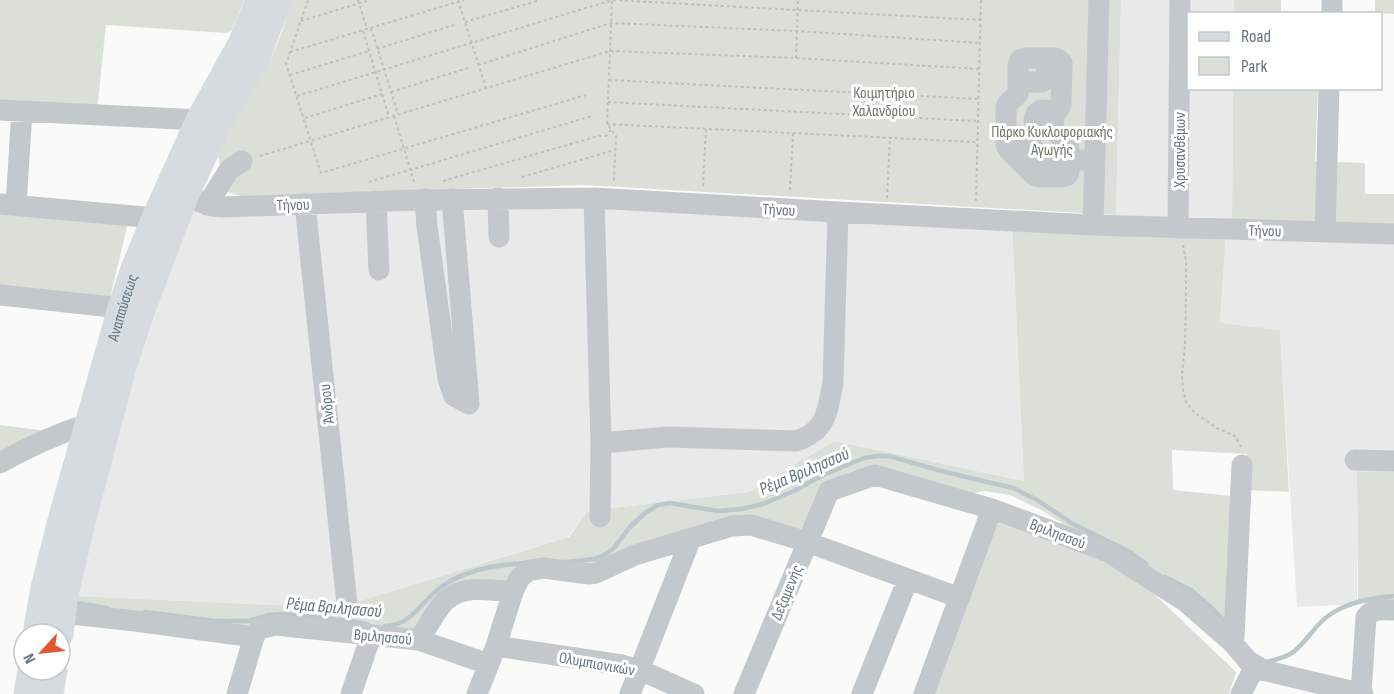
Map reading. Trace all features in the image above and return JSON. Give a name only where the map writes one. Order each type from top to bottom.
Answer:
[{"type":"main road","name":"Αναπαύσεως","points":[[61,622],[67,587],[102,434],[121,308],[140,252],[155,218],[187,197],[199,120],[242,42],[259,0]]},
{"type":"main road","name":"Αναπαύσεως","points":[[39,622],[63,513],[131,375],[141,312],[218,123],[258,53],[279,0]]},
{"type":"street","points":[[1093,225],[1099,0]]},
{"type":"street","name":"Χρυσανθέμων","points":[[1178,228],[1180,0]]},
{"type":"street","points":[[1018,88],[1006,108],[1006,145],[1036,130],[1059,109],[1062,63],[1059,60],[1046,58],[1020,60],[1018,88],[1036,130],[1034,175],[1039,177],[1066,176],[1069,172],[1069,149],[1066,143],[1036,130]]},
{"type":"street","points":[[1325,232],[1329,90]]},
{"type":"street","points":[[0,110],[199,120]]},
{"type":"street","points":[[22,111],[8,204],[155,218]]},
{"type":"street","points":[[1069,160],[1094,161]]},
{"type":"street","points":[[187,197],[242,161]]},
{"type":"street","points":[[417,189],[427,226],[447,379],[454,396],[469,404],[448,190]]},
{"type":"street","name":"Τήνου","points":[[187,197],[224,207],[305,204],[372,191],[417,189],[448,190],[498,198],[594,198],[1093,225],[1394,234]]},
{"type":"street","points":[[372,191],[379,270]]},
{"type":"street","points":[[498,198],[500,237]]},
{"type":"street","points":[[594,198],[602,443],[600,517]]},
{"type":"street","name":"Άνδρου","points":[[305,204],[347,604]]},
{"type":"street","points":[[602,443],[668,437],[787,442],[808,437],[817,431],[824,422],[833,383],[838,212]]},
{"type":"street","points":[[0,294],[121,308]]},
{"type":"street","points":[[0,463],[68,430],[102,434]]},
{"type":"street","points":[[1355,460],[1394,461]]},
{"type":"street","points":[[1233,634],[1242,465]]},
{"type":"street","name":"Βριλησσού","points":[[829,491],[875,475],[992,508],[1108,552],[1233,634],[1254,668]]},
{"type":"street","name":"Δεξαμενής","points":[[744,694],[829,491]]},
{"type":"street","points":[[924,694],[992,508]]},
{"type":"street","points":[[486,672],[513,592],[519,579],[525,573],[544,568],[596,573],[635,555],[732,526],[751,525],[807,542],[960,598]]},
{"type":"street","points":[[630,694],[691,538]]},
{"type":"street","points":[[862,694],[908,579]]},
{"type":"street","name":"Βριλησσού","points":[[254,637],[259,629],[275,625],[419,640],[444,602],[462,591],[478,589],[513,592]]},
{"type":"street","points":[[1241,694],[1254,668],[1362,694],[1366,617],[1369,613],[1394,610]]},
{"type":"street","points":[[72,624],[135,621],[254,637],[237,694]]},
{"type":"street","points":[[351,694],[371,636]]},
{"type":"street","name":"Ολυμπιονικών","points":[[419,640],[486,672],[622,665],[640,670],[694,694]]},
{"type":"path","points":[[308,0],[286,64],[321,173],[586,95]]},
{"type":"path","points":[[301,21],[370,0]]},
{"type":"path","points":[[290,52],[464,0]]},
{"type":"path","points":[[465,22],[540,0]]},
{"type":"path","points":[[297,96],[612,0],[607,124],[616,136],[614,184]]},
{"type":"path","points":[[613,0],[980,20]]},
{"type":"path","points":[[796,58],[798,0]]},
{"type":"path","points":[[975,206],[981,0]]},
{"type":"path","points":[[458,1],[486,88]]},
{"type":"path","points":[[358,2],[367,29],[378,49],[398,114]]},
{"type":"path","points":[[478,65],[611,23],[980,43]]},
{"type":"path","points":[[378,49],[454,25]]},
{"type":"path","points":[[367,29],[369,51],[389,117]]},
{"type":"path","points":[[290,75],[369,51]]},
{"type":"path","points":[[242,161],[610,51],[796,58],[979,69]]},
{"type":"path","points":[[391,92],[468,68]]},
{"type":"path","points":[[609,80],[978,99]]},
{"type":"path","points":[[304,118],[382,94]]},
{"type":"path","points":[[608,102],[978,121]]},
{"type":"path","points":[[394,116],[417,189]]},
{"type":"path","points":[[372,191],[417,189],[592,116]]},
{"type":"path","points":[[607,124],[977,142]]},
{"type":"path","points":[[703,190],[706,129]]},
{"type":"path","points":[[448,190],[598,136],[606,136],[611,130]]},
{"type":"path","points":[[790,195],[793,133]]},
{"type":"path","points":[[887,201],[890,138]]},
{"type":"path","points":[[522,177],[615,150]]},
{"type":"path","points":[[1178,228],[1186,261],[1185,345],[1182,375],[1186,402],[1205,420],[1235,436],[1241,445],[1242,465]]},
{"type":"shaded area","points":[[1121,0],[1234,0],[1234,12],[1187,12],[1187,90],[1233,90],[1232,220],[1116,215]]},
{"type":"shaded area","points":[[595,203],[1012,224],[1024,481],[834,441],[748,492],[588,511],[568,537],[337,608],[74,596],[107,449],[169,266],[193,210]]},
{"type":"shaded area","points":[[1226,235],[1394,239],[1394,471],[1357,472],[1357,604],[1297,607],[1280,330],[1220,324]]},
{"type":"green space","points":[[0,0],[244,0],[232,30],[226,33],[106,25],[97,110],[0,104]]},
{"type":"green space","name":"Κοιμητήριο Χαλανδρίου","points":[[292,0],[1121,0],[1116,215],[583,185],[241,196],[227,192],[218,157],[232,120],[272,55]]},
{"type":"green space","points":[[1234,0],[1281,0],[1281,12],[1234,12]]},
{"type":"green space","points":[[1375,0],[1394,0],[1394,14],[1375,12]]},
{"type":"green space","points":[[1233,90],[1318,90],[1315,161],[1365,163],[1365,194],[1394,194],[1394,229],[1232,220]]},
{"type":"green space","points":[[0,214],[128,223],[110,298],[0,287]]},
{"type":"green space","points":[[1012,224],[1226,235],[1220,323],[1280,330],[1289,492],[1248,490],[1247,454],[1172,450],[1173,490],[1231,496],[1227,624],[1041,510],[1010,495],[985,491],[968,494],[900,472],[828,490],[805,535],[757,521],[515,584],[479,584],[419,633],[254,631],[72,606],[74,596],[337,608],[569,537],[588,511],[749,492],[834,441],[1024,481]]},
{"type":"green space","points":[[0,425],[55,432],[0,460]]},
{"type":"green space","points":[[1394,471],[1394,602],[1358,604],[1357,472]]},
{"type":"green space","points":[[998,523],[1101,560],[1150,590],[1236,672],[1229,694],[935,694]]},
{"type":"waterway","name":"Ρέμα Βριλησσού","points":[[567,562],[603,556],[613,549],[629,528],[645,513],[658,505],[669,503],[718,511],[742,509],[763,504],[864,458],[889,456],[1013,488],[1037,500],[1073,524],[1130,552],[1146,564]]},
{"type":"waterway","name":"Ρέμα Βριλησσού","points":[[385,626],[402,622],[416,612],[441,587],[461,576],[493,567],[526,563]]},
{"type":"waterway","name":"Ρέμα Βριλησσού","points":[[1165,577],[1191,590],[1227,624]]},
{"type":"waterway","name":"Ρέμα Βριλησσού","points":[[1254,655],[1266,662],[1286,656],[1297,649],[1323,620],[1335,611],[1360,602],[1394,596]]},
{"type":"waterway","name":"Ρέμα Βριλησσού","points":[[77,603],[107,608]]},
{"type":"waterway","name":"Ρέμα Βριλησσού","points":[[145,612],[215,621],[249,621],[269,615],[284,614],[368,625]]},
{"type":"park label","name":"Πάρκο Κυκλοφοριακής Αγωγής","points":[[1052,140]]}]
